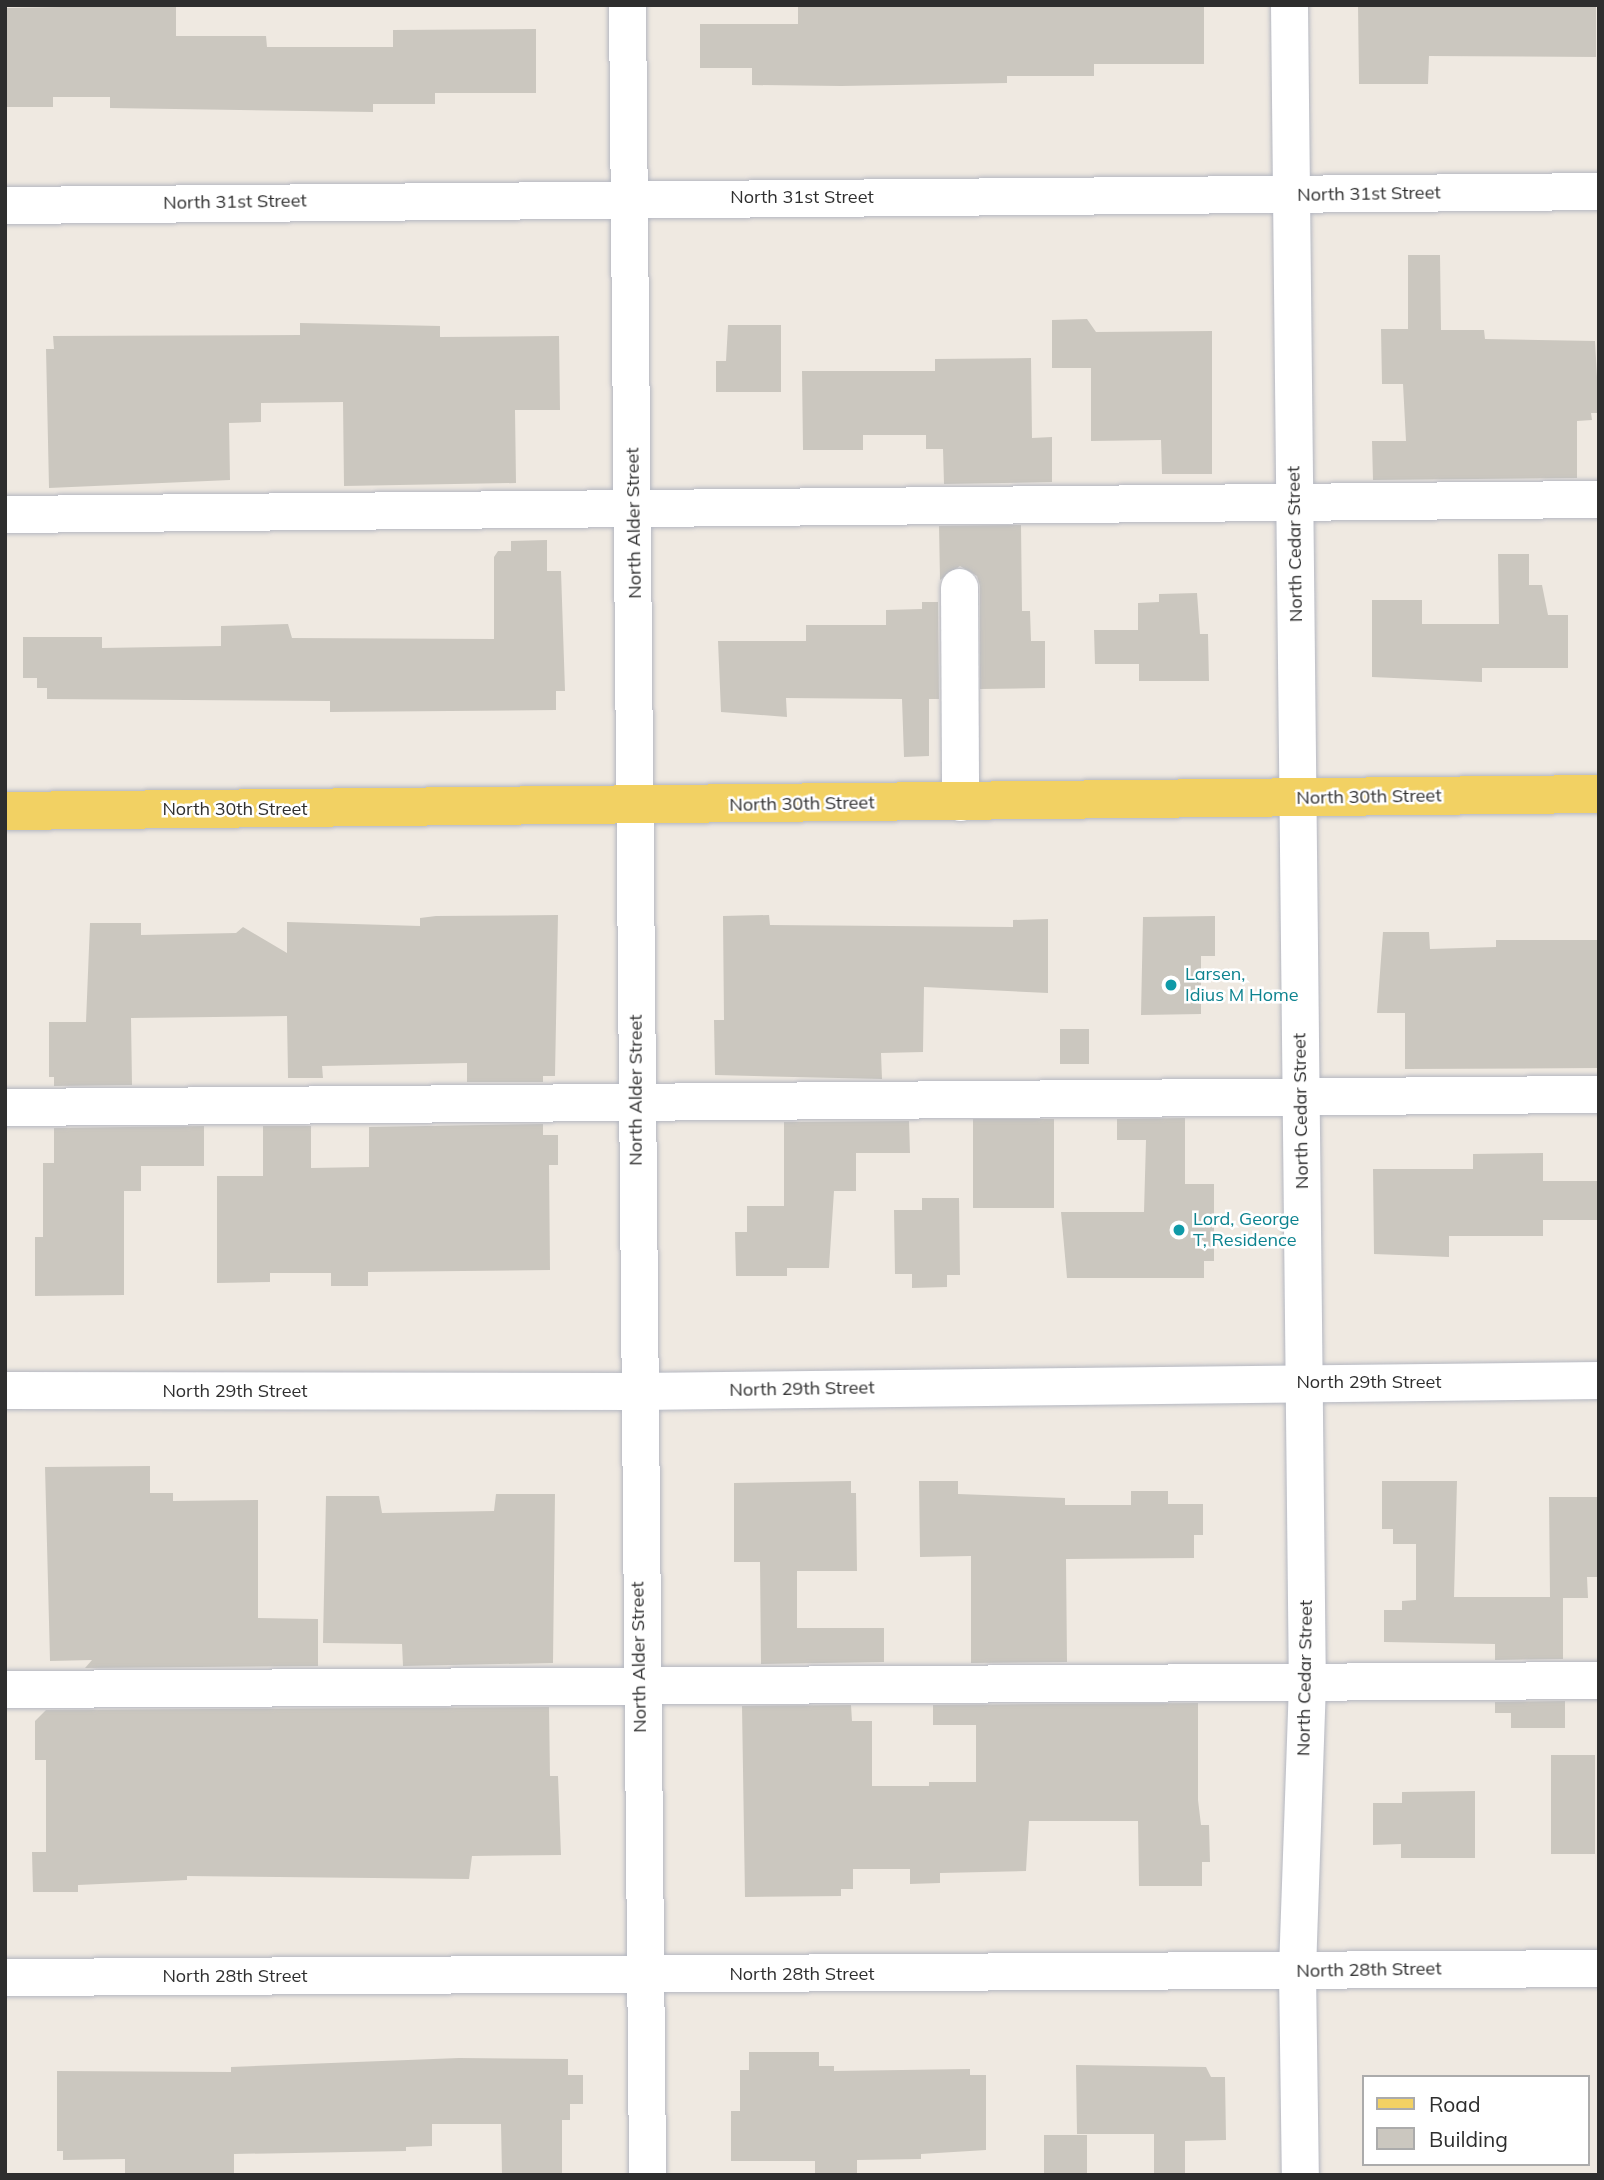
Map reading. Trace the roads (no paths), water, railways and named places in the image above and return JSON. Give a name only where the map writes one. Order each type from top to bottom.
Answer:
[{"type":"main road","name":"North 30th Street","points":[[5,811],[1599,794]]},
{"type":"street","name":"North Alder Street","points":[[627,5],[638,806],[636,1391],[647,2175]]},
{"type":"street","name":"North Cedar Street","points":[[1289,5],[1307,1682],[1297,1971],[1300,2175]]},
{"type":"street","name":"North 31st Street","points":[[5,205],[1599,191]]},
{"type":"street","points":[[5,514],[1295,505],[1599,499]]},
{"type":"street","points":[[958,587],[960,802]]},
{"type":"street","points":[[5,1107],[1599,1094]]},
{"type":"street","name":"North 29th Street","points":[[5,1390],[636,1391],[1599,1380]]},
{"type":"street","points":[[5,1689],[639,1688],[1599,1681]]},
{"type":"street","name":"North 28th Street","points":[[5,1977],[1599,1968]]},
{"type":"place","name":"Larsen, Idius M Home","points":[[1171,985]]},
{"type":"place","name":"Lord, George T, Residence","points":[[1179,1230]]}]
